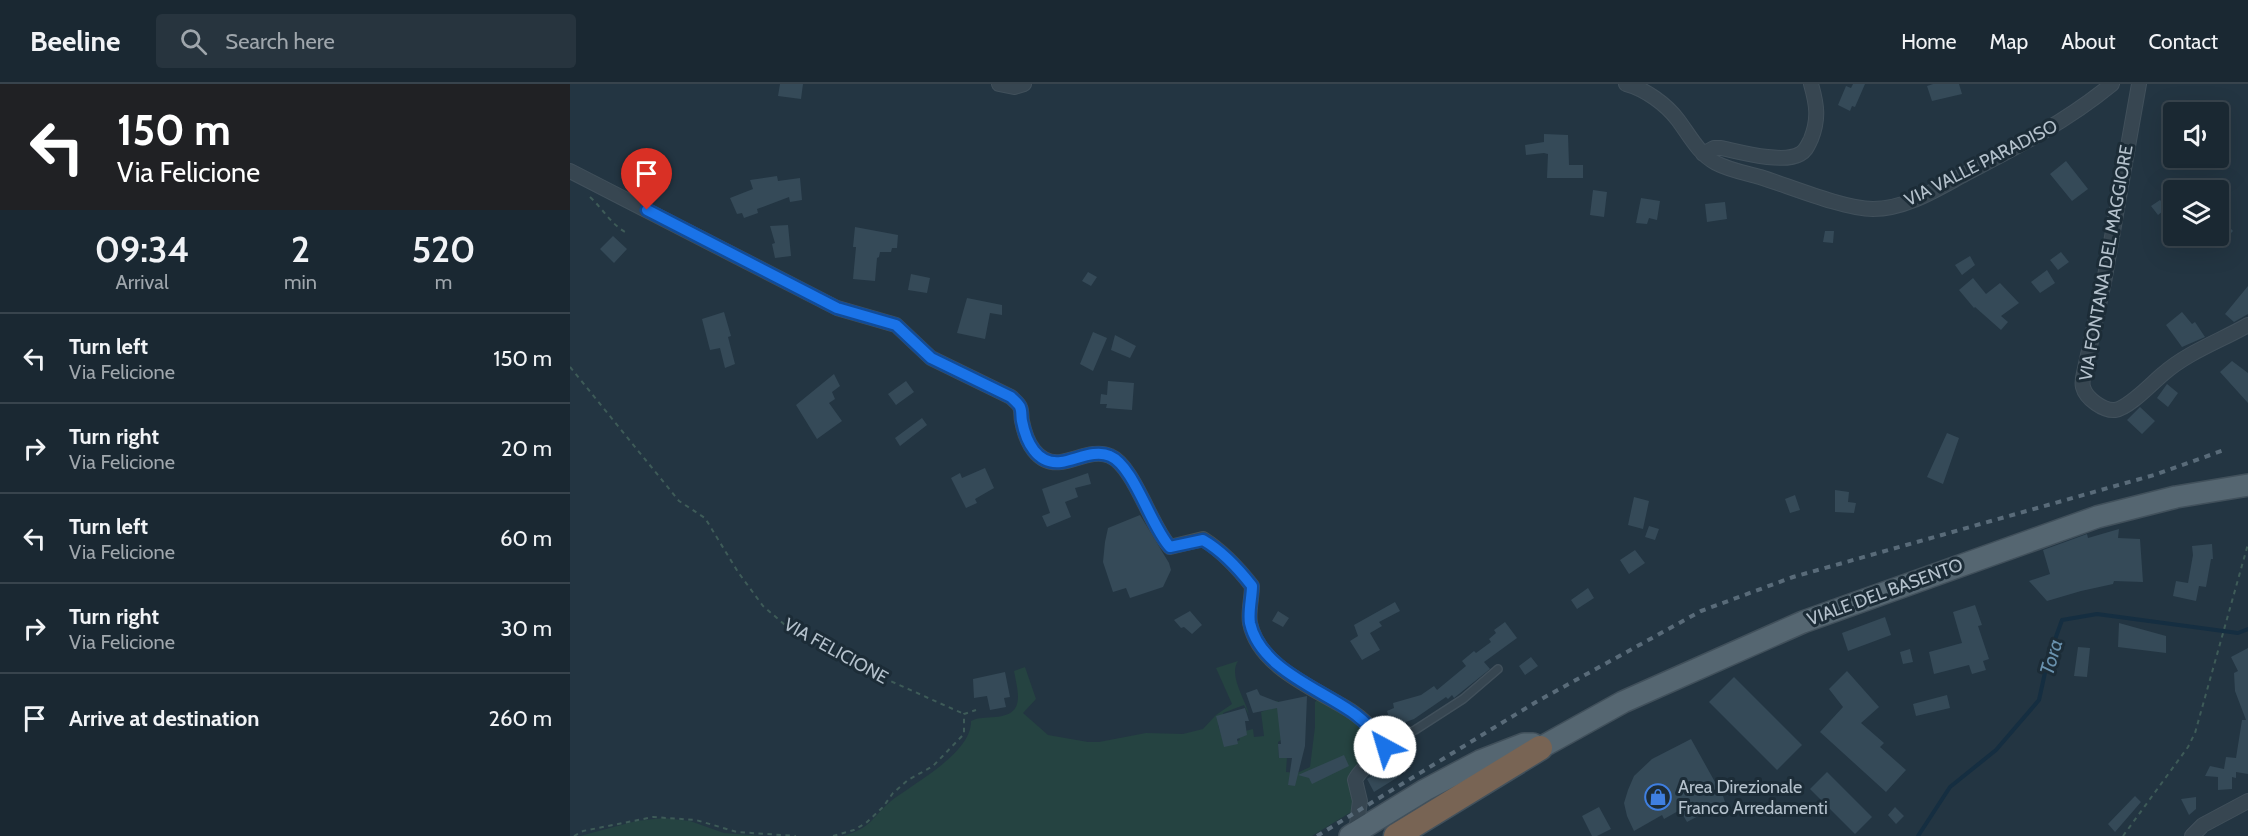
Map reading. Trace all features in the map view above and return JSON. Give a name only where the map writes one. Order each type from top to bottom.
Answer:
[{"type":"highway","points":[[1396,836],[1539,748]]},
{"type":"main road","name":"VIALE DEL BASENTO","points":[[1539,748],[1623,702],[1803,622],[2097,517],[2176,497],[2248,485]]},
{"type":"main road","points":[[1354,829],[1480,761],[1524,744],[1533,744],[1539,748]]},
{"type":"street","points":[[999,84],[1014,87],[1024,84]]},
{"type":"street","name":"VIA VALLE PARADISO","points":[[1626,84],[1663,104],[1676,117],[1703,154],[1718,164],[1847,204],[1872,209],[1898,206],[1923,196],[2037,137],[2087,104],[2112,84]]},
{"type":"street","points":[[1703,154],[1714,148],[1772,157],[1789,158],[1800,154],[1808,144],[1817,119],[1811,84]]},
{"type":"street","name":"VIA FONTANA DEL MAGGIORE","points":[[2139,84],[2083,388],[2089,397],[2100,406],[2114,410],[2126,406],[2178,362],[2226,335],[2248,326]]},
{"type":"street","points":[[570,171],[837,308],[896,325],[931,358],[1011,397],[1020,407],[1028,441],[1036,456],[1050,463],[1073,461],[1094,454],[1110,456],[1135,484],[1162,539],[1170,547],[1203,540],[1215,547],[1246,578],[1252,586],[1250,621],[1255,636],[1263,649],[1283,670],[1353,713],[1385,743],[1383,750],[1362,768],[1356,780],[1360,801],[1354,829]]},
{"type":"street","points":[[2192,836],[2203,825],[2248,801]]},
{"type":"lane","points":[[1385,743],[1415,730],[1463,699],[1498,669]]},
{"type":"path","points":[[585,192],[600,206],[613,224],[625,232]]},
{"type":"path","name":"VIA FELICIONE","points":[[570,368],[679,501],[705,518],[738,572],[763,606],[792,631],[848,662],[964,714]]},
{"type":"path","points":[[2123,836],[2188,747],[2195,732],[2248,544]]},
{"type":"path","points":[[833,836],[854,830],[866,823],[908,780],[933,766],[964,734],[964,714],[976,710]]},
{"type":"path","points":[[574,836],[583,831],[653,817],[696,820],[737,832],[796,836]]},
{"type":"green space","points":[[1238,661],[1235,667],[1236,681],[1249,715],[1244,705],[1223,713],[1226,722],[1218,725],[1225,746],[1240,740],[1239,738],[1245,731],[1253,729],[1254,737],[1264,736],[1261,712],[1272,708],[1273,702],[1278,701],[1281,740],[1278,742],[1279,758],[1287,757],[1286,772],[1297,773],[1310,767],[1315,727],[1315,702],[1320,697],[1383,742],[1358,768],[1356,809],[1312,836],[843,836],[866,826],[891,801],[952,756],[969,733],[971,721],[1012,712],[1018,702],[1014,671],[1025,667],[1036,699],[1023,713],[1048,735],[1099,742],[1146,733],[1183,734],[1203,729],[1216,715],[1232,704],[1216,668]]},
{"type":"green space","points":[[664,818],[690,821],[724,833],[763,836],[580,836],[636,821]]},
{"type":"building","points":[[780,84],[803,84],[801,99],[778,96]]},
{"type":"building","points":[[1853,84],[1865,84],[1855,107],[1852,106],[1850,111],[1838,105],[1846,86],[1851,88]]},
{"type":"building","points":[[1959,84],[1962,94],[1932,101],[1927,86]]},
{"type":"building","points":[[1544,134],[1568,135],[1569,165],[1583,165],[1583,178],[1547,178],[1548,154],[1526,155],[1525,145],[1544,142]]},
{"type":"building","points":[[2066,161],[2088,189],[2072,201],[2050,174]]},
{"type":"building","points":[[777,176],[778,181],[800,178],[802,200],[790,202],[789,197],[757,209],[758,213],[744,218],[742,213],[737,214],[730,198],[753,189],[750,180]]},
{"type":"building","points":[[1593,190],[1607,192],[1604,217],[1590,215]]},
{"type":"building","points":[[1641,198],[1660,201],[1657,220],[1649,218],[1647,224],[1636,223]]},
{"type":"building","points":[[2160,200],[2163,203],[2163,211],[2158,215],[2151,206]]},
{"type":"building","points":[[1725,202],[1727,219],[1707,222],[1705,204]]},
{"type":"building","points":[[788,225],[791,256],[775,258],[772,244],[775,243],[770,226]]},
{"type":"building","points":[[855,227],[898,235],[897,248],[892,248],[891,252],[880,252],[877,258],[875,281],[853,279]]},
{"type":"building","points":[[1825,231],[1834,231],[1833,243],[1823,242]]},
{"type":"building","points":[[613,236],[627,249],[614,263],[600,249]]},
{"type":"building","points":[[2061,252],[2069,262],[2058,270],[2050,260]]},
{"type":"building","points":[[1970,256],[1975,265],[1962,275],[1955,265]]},
{"type":"building","points":[[2047,270],[2055,283],[2040,293],[2031,282]]},
{"type":"building","points":[[1088,272],[1097,277],[1091,286],[1082,281]]},
{"type":"building","points":[[911,274],[930,278],[927,293],[908,290]]},
{"type":"building","points":[[1973,278],[1986,294],[2000,283],[2019,303],[2001,316],[2008,322],[2001,330],[1974,308],[1959,290]]},
{"type":"building","points":[[2248,286],[2248,314],[2234,322],[2225,314]]},
{"type":"building","points":[[967,298],[1002,305],[1002,315],[990,313],[985,339],[957,333]]},
{"type":"building","points":[[724,312],[731,336],[728,337],[735,364],[725,368],[720,348],[710,350],[702,319]]},
{"type":"building","points":[[2182,312],[2192,324],[2195,322],[2205,337],[2182,347],[2166,325]]},
{"type":"building","points":[[1093,332],[1107,338],[1093,371],[1080,364]]},
{"type":"building","points":[[1115,335],[1136,346],[1130,358],[1111,350]]},
{"type":"building","points":[[2232,361],[2248,373],[2248,403],[2220,372]]},
{"type":"building","points":[[834,374],[840,386],[832,392],[835,399],[829,403],[842,421],[817,439],[796,405]]},
{"type":"building","points":[[906,381],[914,392],[896,405],[888,394]]},
{"type":"building","points":[[1108,381],[1134,383],[1132,410],[1106,408],[1107,404],[1100,404],[1101,394],[1107,395]]},
{"type":"building","points":[[2167,384],[2178,393],[2168,407],[2157,398]]},
{"type":"building","points":[[2140,407],[2155,421],[2142,434],[2127,420]]},
{"type":"building","points":[[922,418],[927,425],[900,446],[895,438]]},
{"type":"building","points":[[1947,433],[1959,438],[1943,484],[1927,477]]},
{"type":"building","points":[[985,468],[994,488],[975,499],[977,503],[966,508],[951,478],[960,473],[962,478]]},
{"type":"building","points":[[1088,473],[1091,484],[1075,488],[1078,497],[1065,502],[1071,517],[1047,527],[1042,516],[1050,513],[1042,489]]},
{"type":"building","points":[[1835,490],[1849,492],[1848,502],[1856,503],[1854,513],[1835,512]]},
{"type":"building","points":[[1795,495],[1800,510],[1790,513],[1785,499]]},
{"type":"building","points":[[1634,497],[1649,501],[1643,529],[1628,525]]},
{"type":"building","points":[[1140,515],[1171,570],[1163,587],[1130,598],[1126,588],[1113,592],[1103,562],[1105,542],[1108,528]]},
{"type":"building","points":[[1649,526],[1659,529],[1655,540],[1645,537]]},
{"type":"building","points":[[2119,529],[2118,538],[2140,539],[2143,582],[2114,581],[2113,584],[2047,601],[2029,581],[2050,574],[2043,550],[2087,534],[2088,538]]},
{"type":"building","points":[[2212,544],[2213,559],[2211,559],[2206,587],[2199,586],[2196,601],[2173,596],[2176,581],[2188,583],[2193,555],[2192,546]]},
{"type":"building","points":[[1635,550],[1645,563],[1629,574],[1620,560]]},
{"type":"building","points":[[1588,588],[1594,598],[1577,609],[1571,600]]},
{"type":"building","points":[[1395,602],[1400,611],[1379,622],[1382,626],[1370,633],[1380,650],[1362,660],[1350,641],[1358,636],[1354,625]]},
{"type":"building","points":[[1975,605],[1982,625],[1978,626],[1989,659],[1983,661],[1986,670],[1972,674],[1969,665],[1934,674],[1929,652],[1962,643],[1953,612]]},
{"type":"building","points":[[1190,611],[1202,625],[1192,634],[1184,627],[1181,628],[1174,620]]},
{"type":"building","points":[[1278,611],[1289,618],[1283,627],[1272,621]]},
{"type":"building","points":[[1885,617],[1891,635],[1848,651],[1842,633]]},
{"type":"building","points":[[1505,622],[1517,638],[1484,662],[1490,669],[1454,698],[1452,695],[1448,699],[1446,697],[1414,719],[1392,727],[1387,711],[1394,708],[1393,703],[1421,695],[1434,686],[1437,690],[1466,666],[1462,661],[1491,642],[1489,639],[1496,633],[1494,630]]},
{"type":"building","points":[[2119,623],[2166,636],[2166,653],[2118,647]]},
{"type":"building","points":[[2078,647],[2090,648],[2087,677],[2074,676]]},
{"type":"building","points":[[2248,648],[2248,774],[2236,772],[2236,778],[2232,777],[2232,789],[2218,790],[2218,777],[2205,776],[2210,766],[2224,769],[2226,757],[2236,758],[2242,720],[2246,720],[2235,691],[2234,673],[2238,671],[2231,657]]},
{"type":"building","points":[[1910,649],[1913,662],[1903,664],[1900,652]]},
{"type":"building","points":[[1531,657],[1538,666],[1525,675],[1519,666]]},
{"type":"building","points":[[1847,671],[1879,707],[1861,723],[1884,743],[1880,747],[1906,770],[1886,792],[1820,732],[1843,707],[1829,689]]},
{"type":"building","points":[[1005,672],[1010,697],[1004,698],[1006,707],[990,710],[987,696],[974,698],[973,679]]},
{"type":"building","points":[[1734,677],[1802,745],[1777,770],[1709,702]]},
{"type":"building","points":[[1257,689],[1260,695],[1278,702],[1307,696],[1305,746],[1295,786],[1288,785],[1292,758],[1279,758],[1278,744],[1281,744],[1277,708],[1253,713],[1246,693]]},
{"type":"building","points":[[1947,695],[1950,708],[1916,716],[1913,704]]},
{"type":"building","points":[[1245,708],[1249,721],[1245,721],[1247,735],[1237,739],[1238,744],[1224,747],[1216,716]]},
{"type":"building","points":[[1691,739],[1721,790],[1725,802],[1687,822],[1680,810],[1664,819],[1662,815],[1634,831],[1624,803],[1634,776],[1652,759]]},
{"type":"building","points":[[1344,755],[1349,766],[1312,784],[1309,778],[1298,775]]},
{"type":"building","points":[[1390,764],[1398,777],[1374,792],[1367,779]]},
{"type":"building","points":[[1827,772],[1872,817],[1855,834],[1810,789]]},
{"type":"building","points":[[2135,796],[2141,802],[2115,832],[2108,824]]},
{"type":"building","points":[[2196,797],[2196,809],[2189,815],[2181,799]]},
{"type":"building","points":[[1599,807],[1611,829],[1592,836],[1582,816]]},
{"type":"building","points":[[1895,807],[1904,816],[1896,824],[1888,815]]},
{"type":"waterway","name":"Tora","points":[[1918,836],[1950,787],[1996,750],[2039,700],[2048,659],[2062,620],[2097,614],[2238,633],[2248,629]]},
{"type":"railway","points":[[1317,836],[1536,702],[1701,611],[1793,577],[2154,475],[2227,449]]},
{"type":"place","name":"Area Direzionale Franco Arredamenti","points":[[1658,797]]},
{"type":"route","points":[[647,210],[837,308],[896,325],[931,358],[1011,397],[1020,407],[1028,441],[1036,456],[1050,463],[1073,461],[1094,454],[1110,456],[1135,484],[1162,539],[1170,547],[1189,541],[1203,540],[1215,547],[1246,578],[1252,586],[1250,621],[1263,649],[1283,670],[1353,713],[1385,743],[1385,747]]}]
